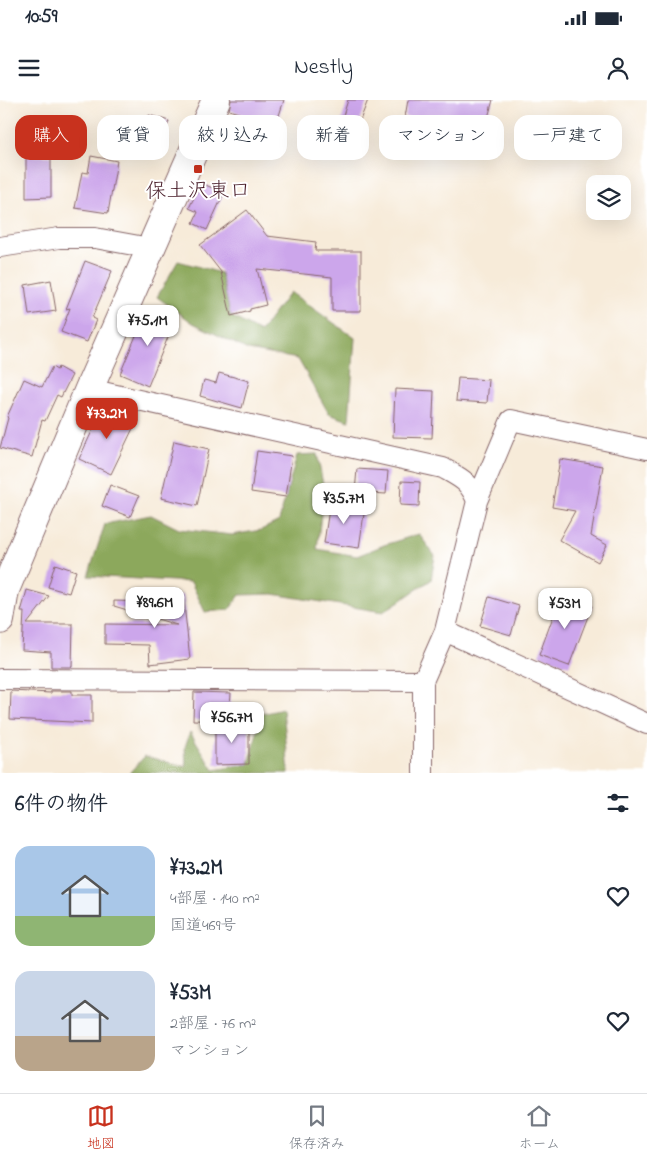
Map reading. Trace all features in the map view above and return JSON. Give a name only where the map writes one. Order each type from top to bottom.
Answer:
[{"type":"highway","points":[[0,620],[5,590],[88,390],[216,100]]},
{"type":"street","points":[[0,247],[59,238],[95,238],[150,248]]},
{"type":"street","points":[[88,390],[443,468],[462,479],[472,488],[477,502]]},
{"type":"street","points":[[423,773],[423,680],[445,631],[477,502],[511,420],[647,449]]},
{"type":"street","points":[[445,631],[647,724]]},
{"type":"street","points":[[0,679],[423,680]]},
{"type":"green space","points":[[178,261],[221,273],[231,316],[260,332],[290,292],[355,338],[349,421],[329,414],[298,359],[248,350],[193,323],[157,297]]},
{"type":"green space","points":[[317,454],[324,489],[317,549],[357,556],[419,534],[435,556],[431,580],[383,612],[273,594],[240,595],[229,610],[205,612],[191,582],[88,576],[105,524],[151,515],[179,529],[232,535],[261,530],[279,521],[297,455]]},
{"type":"green space","points":[[283,709],[289,773],[129,773],[145,756],[186,767],[185,747],[190,732],[214,770],[249,764],[262,714]]},
{"type":"building","points":[[231,100],[284,100],[279,115],[245,115],[229,110]]},
{"type":"building","points":[[348,100],[368,100],[362,115],[343,115]]},
{"type":"building","points":[[408,100],[493,100],[489,115],[405,115]]},
{"type":"building","points":[[91,156],[97,157],[97,160],[117,161],[108,213],[75,208],[82,172],[88,173]]},
{"type":"building","points":[[26,160],[51,160],[51,197],[26,198]]},
{"type":"building","points":[[201,183],[224,193],[207,230],[193,223],[198,212],[189,208]]},
{"type":"building","points":[[247,210],[267,236],[316,242],[315,251],[361,251],[361,311],[332,311],[332,277],[257,269],[266,305],[231,316],[221,272],[200,245]]},
{"type":"building","points":[[85,261],[112,271],[92,318],[96,320],[87,342],[61,332],[70,308],[66,309]]},
{"type":"building","points":[[51,280],[56,311],[29,315],[25,285]]},
{"type":"building","points":[[147,309],[175,320],[148,386],[120,374]]},
{"type":"building","points":[[52,367],[57,370],[58,367],[72,375],[61,397],[57,395],[45,421],[42,420],[32,457],[0,448],[7,417],[24,379],[42,387]]},
{"type":"building","points":[[219,373],[249,381],[242,408],[200,396],[204,380],[216,383]]},
{"type":"building","points":[[458,378],[489,380],[487,403],[456,401]]},
{"type":"building","points":[[395,389],[434,391],[432,438],[393,437]]},
{"type":"building","points":[[104,406],[136,422],[111,474],[79,459]]},
{"type":"building","points":[[174,441],[209,449],[197,506],[161,498]]},
{"type":"building","points":[[257,451],[292,456],[286,497],[251,492]]},
{"type":"building","points":[[560,459],[603,466],[591,536],[607,545],[598,562],[559,540],[575,511],[552,507]]},
{"type":"building","points":[[357,469],[388,471],[386,494],[355,492]]},
{"type":"building","points":[[401,481],[420,482],[419,506],[400,505]]},
{"type":"building","points":[[110,485],[139,496],[130,517],[102,506]]},
{"type":"building","points":[[330,502],[365,507],[359,548],[324,543]]},
{"type":"building","points":[[55,564],[76,571],[69,593],[48,587]]},
{"type":"building","points":[[27,590],[49,596],[27,624],[73,624],[72,667],[51,667],[51,652],[22,650],[24,612],[21,612]]},
{"type":"building","points":[[183,595],[190,659],[150,664],[149,645],[105,644],[105,624],[177,625],[114,606],[114,601],[147,602],[147,597]]},
{"type":"building","points":[[561,595],[592,606],[569,666],[539,655]]},
{"type":"building","points":[[489,597],[519,606],[511,635],[480,626]]},
{"type":"building","points":[[11,691],[51,693],[51,691],[72,691],[72,695],[92,695],[92,723],[10,719]]},
{"type":"building","points":[[194,692],[231,693],[229,721],[193,720]]},
{"type":"building","points":[[215,724],[249,724],[249,764],[215,765]]},
{"type":"place","name":"保土沢東口","points":[[198,169]]}]
